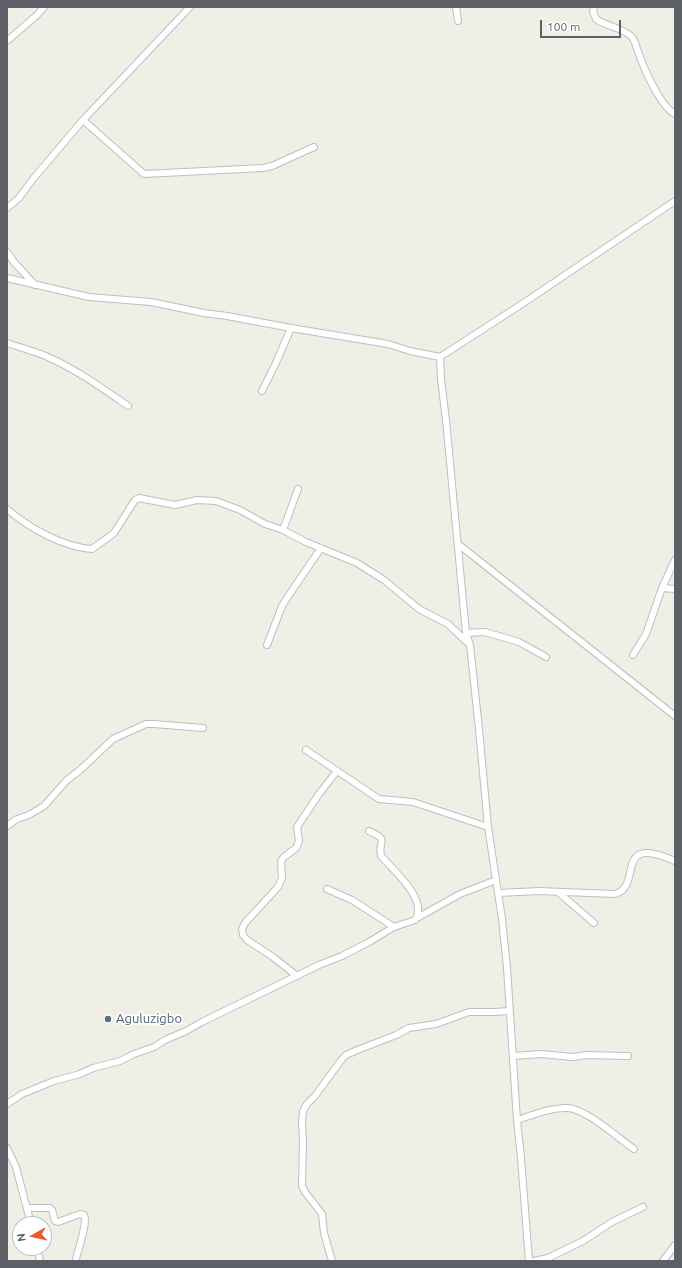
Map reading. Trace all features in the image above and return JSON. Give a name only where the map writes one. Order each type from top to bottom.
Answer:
[{"type":"street","points":[[7,40],[36,16],[44,7]]},
{"type":"street","points":[[7,208],[19,198],[33,179],[83,120],[190,7]]},
{"type":"street","points":[[456,7],[458,21]]},
{"type":"street","points":[[594,7],[593,12],[596,19],[626,32],[633,38],[638,54],[659,96],[671,112],[675,114]]},
{"type":"street","points":[[83,120],[144,174],[263,168],[272,166],[314,147]]},
{"type":"street","points":[[7,278],[89,297],[151,302],[388,344],[440,357],[675,201]]},
{"type":"street","points":[[7,252],[35,285]]},
{"type":"street","points":[[262,391],[276,365],[292,328]]},
{"type":"street","points":[[7,343],[47,356],[89,379],[128,406]]},
{"type":"street","points":[[440,357],[466,633],[470,645],[488,827],[502,919],[507,968],[517,1120],[529,1261]]},
{"type":"street","points":[[283,530],[298,489]]},
{"type":"street","points":[[7,509],[48,536],[70,545],[92,549],[114,533],[135,500],[139,498],[175,505],[197,500],[216,502],[240,510],[265,524],[283,530],[357,564],[384,580],[419,609],[448,624],[470,645]]},
{"type":"street","points":[[458,544],[675,716]]},
{"type":"street","points":[[268,645],[285,602],[321,548]]},
{"type":"street","points":[[633,655],[646,634],[662,588],[675,560]]},
{"type":"street","points":[[662,588],[675,589]]},
{"type":"street","points":[[466,633],[485,632],[519,642],[546,657]]},
{"type":"street","points":[[7,826],[17,819],[29,815],[44,806],[67,780],[80,771],[113,739],[146,724],[203,728]]},
{"type":"street","points":[[306,750],[379,799],[414,802],[488,827]]},
{"type":"street","points":[[297,976],[273,957],[247,940],[243,935],[242,929],[244,923],[278,887],[282,878],[281,861],[296,848],[298,842],[297,827],[319,794],[337,771]]},
{"type":"street","points":[[369,831],[380,836],[382,839],[380,852],[382,856],[415,896],[418,914],[417,918]]},
{"type":"street","points":[[498,893],[539,891],[615,894],[622,892],[627,885],[633,860],[640,854],[651,853],[675,861]]},
{"type":"street","points":[[7,1104],[14,1101],[22,1094],[54,1081],[120,1061],[154,1047],[165,1040],[319,965],[342,956],[369,942],[394,926],[411,922],[460,894],[496,880]]},
{"type":"street","points":[[328,889],[352,900],[394,926]]},
{"type":"street","points":[[558,892],[594,923]]},
{"type":"street","points":[[332,1261],[324,1232],[322,1214],[302,1186],[302,1117],[303,1111],[307,1104],[316,1096],[342,1059],[355,1050],[396,1035],[409,1028],[436,1024],[469,1012],[509,1011]]},
{"type":"street","points":[[513,1056],[541,1054],[573,1057],[586,1055],[628,1056]]},
{"type":"street","points":[[517,1120],[558,1109],[568,1108],[578,1110],[589,1116],[634,1149]]},
{"type":"street","points":[[7,1148],[16,1167],[30,1216]]},
{"type":"street","points":[[534,1261],[548,1258],[583,1241],[612,1222],[643,1207]]},
{"type":"street","points":[[27,1208],[50,1208],[56,1221],[58,1222],[80,1214],[84,1215],[86,1218],[85,1225],[76,1259]]},
{"type":"street","points":[[663,1261],[675,1245]]},
{"type":"place","name":"Aguluzigbo","points":[[108,1019]]}]
